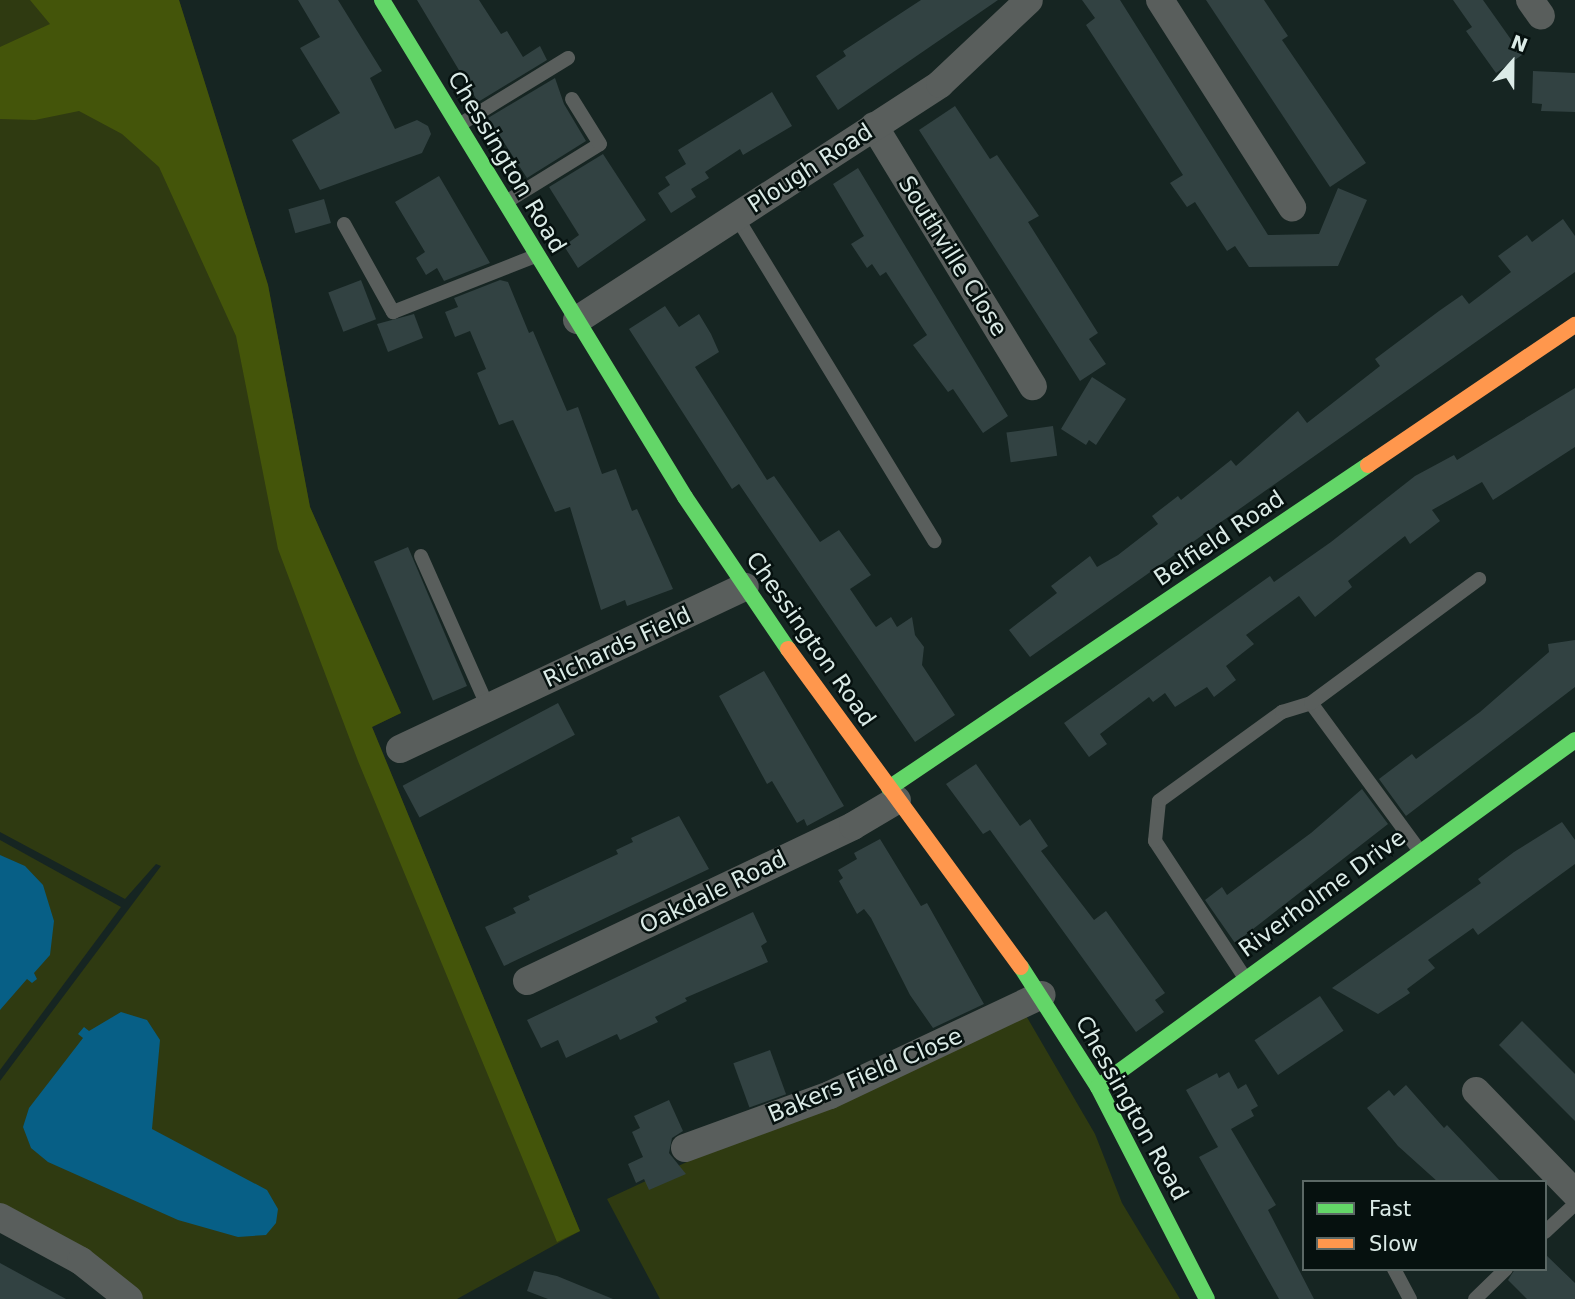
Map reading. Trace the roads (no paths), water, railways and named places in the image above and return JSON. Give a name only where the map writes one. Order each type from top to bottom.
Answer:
[{"type":"main road","name":"Chessington Road","points":[[382,0],[577,320],[745,587],[893,794],[1042,995],[1098,1087],[1207,1299]]},
{"type":"main road","name":"Belfield Road","points":[[893,794],[1575,325]]},
{"type":"main road","name":"Riverholme Drive","points":[[1098,1087],[1419,850],[1575,740]]},
{"type":"street","name":"Plough Road","points":[[577,320],[940,85],[1029,0]]},
{"type":"street","points":[[1160,0],[1292,207]]},
{"type":"street","name":"Southville Close","points":[[874,126],[1033,386]]},
{"type":"street","name":"Richards Field","points":[[400,749],[745,587]]},
{"type":"street","name":"Oakdale Road","points":[[527,981],[853,826],[893,794]]},
{"type":"street","name":"Bakers Field Close","points":[[685,1148],[830,1096],[1042,995]]},
{"type":"street","points":[[1475,1091],[1575,1193]]},
{"type":"street","points":[[0,1217],[81,1262],[129,1299]]},
{"type":"lane","points":[[458,125],[568,58]]},
{"type":"lane","points":[[505,203],[600,144],[572,99]]},
{"type":"lane","points":[[736,216],[934,541]]},
{"type":"lane","points":[[344,224],[393,312],[537,255]]},
{"type":"lane","points":[[421,556],[488,707]]},
{"type":"lane","points":[[1245,978],[1155,841],[1156,814],[1165,793],[1282,712],[1311,703],[1479,579]]},
{"type":"lane","points":[[1311,703],[1419,850]]},
{"type":"lane","points":[[1547,1231],[1575,1204]]},
{"type":"lane","points":[[1395,1271],[1410,1299]]},
{"type":"lane","points":[[1475,1299],[1504,1271]]},
{"type":"water","points":[[0,855],[25,866],[43,885],[54,921],[50,955],[34,973],[37,979],[32,983],[27,979],[0,1010]]},
{"type":"water","points":[[121,1012],[147,1020],[160,1040],[152,1129],[267,1190],[278,1209],[276,1223],[266,1235],[238,1237],[178,1220],[48,1162],[31,1148],[23,1127],[29,1108],[83,1038],[78,1034],[84,1027],[89,1031]]}]
